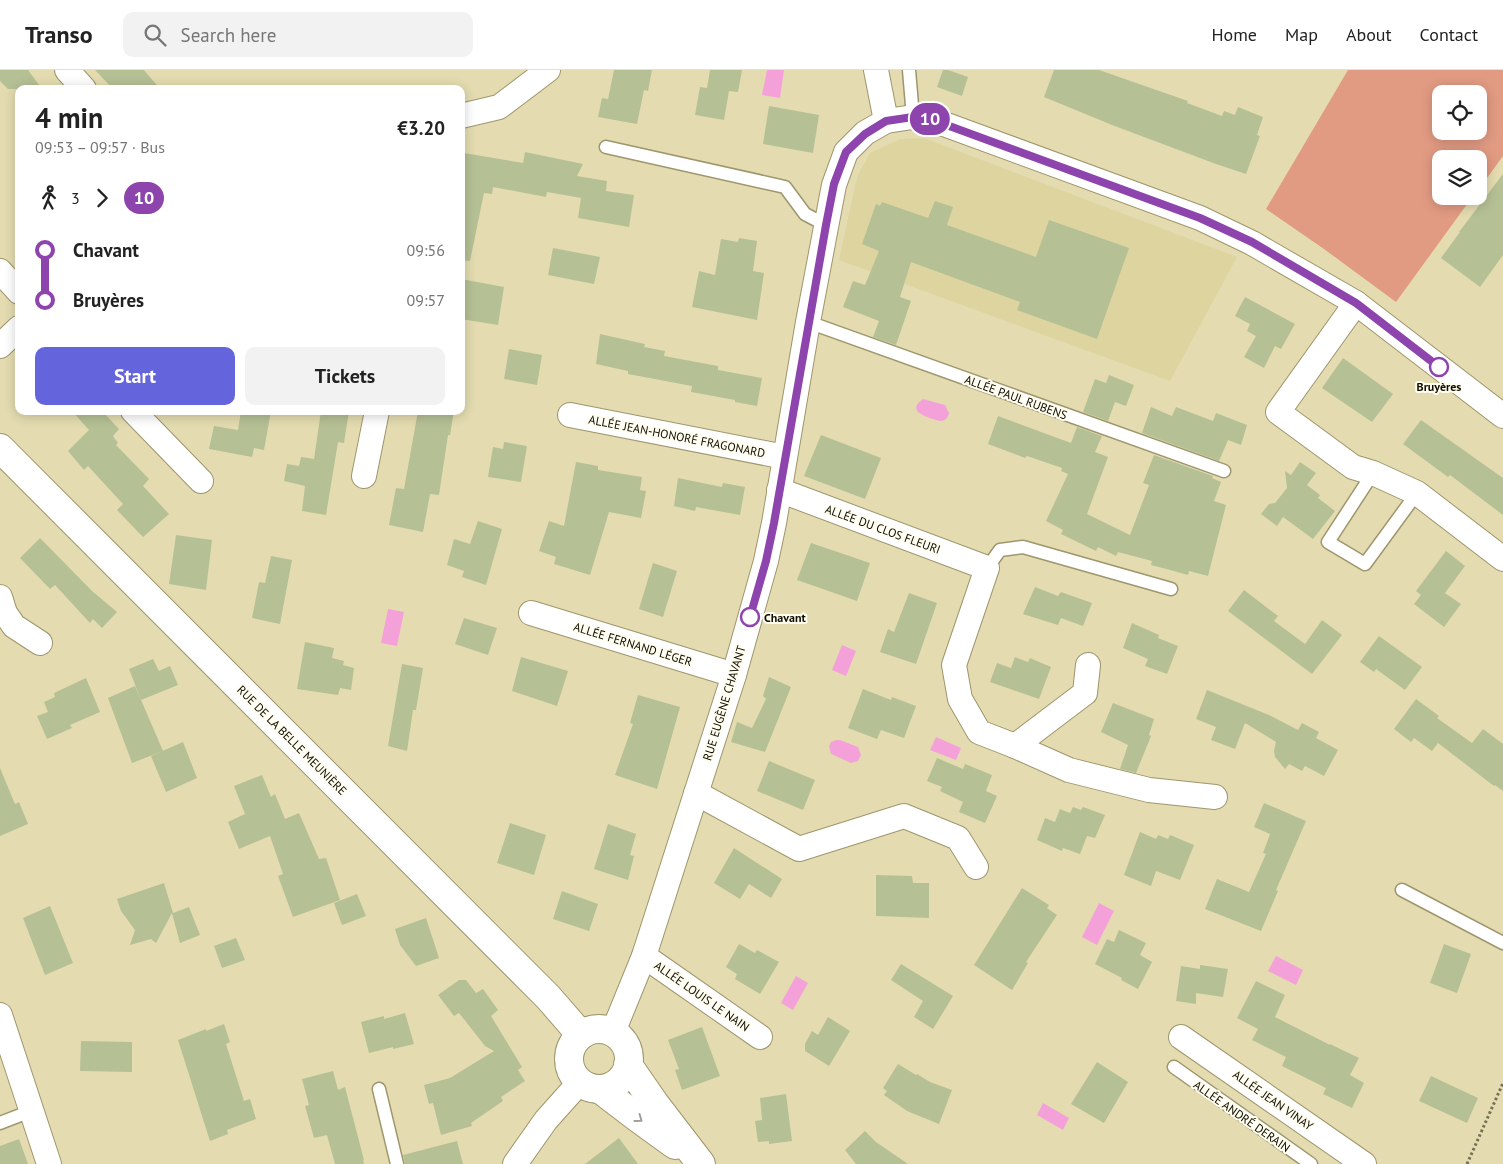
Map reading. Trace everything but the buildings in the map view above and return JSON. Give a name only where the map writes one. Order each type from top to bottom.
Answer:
[{"type":"street","points":[[66,70],[80,85]]},
{"type":"street","points":[[465,115],[499,107],[548,70]]},
{"type":"street","points":[[876,70],[886,121],[913,117],[933,120],[1200,218],[1252,242],[1356,303],[1503,416]]},
{"type":"street","name":"RUE EUGÈNE CHAVANT","points":[[613,1032],[644,956],[734,675],[766,561],[834,184],[846,152],[865,134],[886,121]]},
{"type":"street","points":[[0,271],[15,288]]},
{"type":"street","points":[[1356,303],[1278,412],[1352,467],[1373,473],[1417,493],[1503,559]]},
{"type":"street","points":[[0,346],[15,332]]},
{"type":"street","points":[[137,415],[201,481]]},
{"type":"street","points":[[364,476],[376,415]]},
{"type":"street","name":"ALLÉE JEAN-HONORÉ FRAGONARD","points":[[570,415],[785,457]]},
{"type":"street","name":"RUE DE LA BELLE MEUNIÈRE","points":[[0,448],[541,990],[580,1035]]},
{"type":"street","name":"ALLÉE DU CLOS FLEURI","points":[[779,490],[987,568]]},
{"type":"street","points":[[987,568],[954,664],[960,699],[979,732],[1069,770],[1149,790],[1215,797]]},
{"type":"street","points":[[0,597],[5,613],[14,626],[40,643]]},
{"type":"street","name":"ALLÉE FERNAND LÉGER","points":[[531,613],[734,675]]},
{"type":"street","points":[[1015,746],[1084,693],[1088,665]]},
{"type":"street","points":[[696,794],[799,849],[904,816],[958,838],[976,867]]},
{"type":"street","name":"ALLÉE LOUIS LE NAIN","points":[[644,956],[760,1037]]},
{"type":"street","points":[[0,1015],[49,1164]]},
{"type":"street","points":[[514,1164],[546,1120],[590,1086],[613,1086],[623,1077],[628,1065],[628,1052],[623,1040],[613,1032],[602,1029],[591,1030],[580,1035],[572,1045],[569,1058],[571,1071],[590,1086],[698,1162]]},
{"type":"street","name":"ALLÉE JEAN VINAY","points":[[1182,1037],[1364,1164]]},
{"type":"street","points":[[628,1065],[698,1162]]},
{"type":"lane","points":[[909,70],[913,117]]},
{"type":"lane","points":[[606,147],[785,187],[805,214],[826,225]]},
{"type":"lane","name":"ALLÉE PAUL RUBENS","points":[[808,322],[1224,471]]},
{"type":"lane","points":[[1373,473],[1328,542],[1365,564],[1417,493]]},
{"type":"lane","points":[[987,568],[1000,550],[1023,547],[1171,589]]},
{"type":"lane","points":[[1402,890],[1503,942]]},
{"type":"lane","name":"ALLÉE ANDRÉ DERAIN","points":[[1174,1067],[1311,1164]]},
{"type":"lane","points":[[379,1089],[397,1164]]},
{"type":"lane","points":[[0,1123],[31,1111]]},
{"type":"path","points":[[1466,1164],[1503,1083]]},
{"type":"shaded area","points":[[767,70],[784,70],[780,98],[762,95]]},
{"type":"shaded area","points":[[1348,70],[1503,70],[1503,156],[1487,178],[1487,150],[1432,150],[1432,205],[1466,205],[1396,302],[1266,209]]},
{"type":"shaded area","points":[[924,138],[1237,257],[1170,381],[839,260],[857,177],[870,153],[901,139]]},
{"type":"shaded area","points":[[923,399],[945,405],[949,413],[947,418],[940,421],[917,411],[918,404]]},
{"type":"shaded area","points":[[388,609],[404,612],[397,646],[381,643]]},
{"type":"shaded area","points":[[842,645],[856,651],[846,676],[832,670]]},
{"type":"shaded area","points":[[936,737],[961,748],[956,760],[930,750]]},
{"type":"shaded area","points":[[836,740],[858,747],[861,755],[858,761],[851,763],[831,754],[829,746],[831,742]]},
{"type":"shaded area","points":[[1099,903],[1114,911],[1097,945],[1082,937]]},
{"type":"shaded area","points":[[1276,956],[1303,970],[1296,985],[1268,971]]},
{"type":"shaded area","points":[[796,976],[808,983],[793,1010],[781,1003]]},
{"type":"shaded area","points":[[1043,1103],[1069,1118],[1063,1130],[1037,1115]]},
{"type":"bus line","name":"10","points":[[750,617],[766,561],[774,523],[834,184],[846,152],[865,134],[886,121],[913,117],[933,120],[1200,218],[1252,242],[1356,303],[1439,367]]},
{"type":"place","name":"Bruyères","points":[[1439,367]]},
{"type":"place","name":"Chavant","points":[[750,617]]}]
